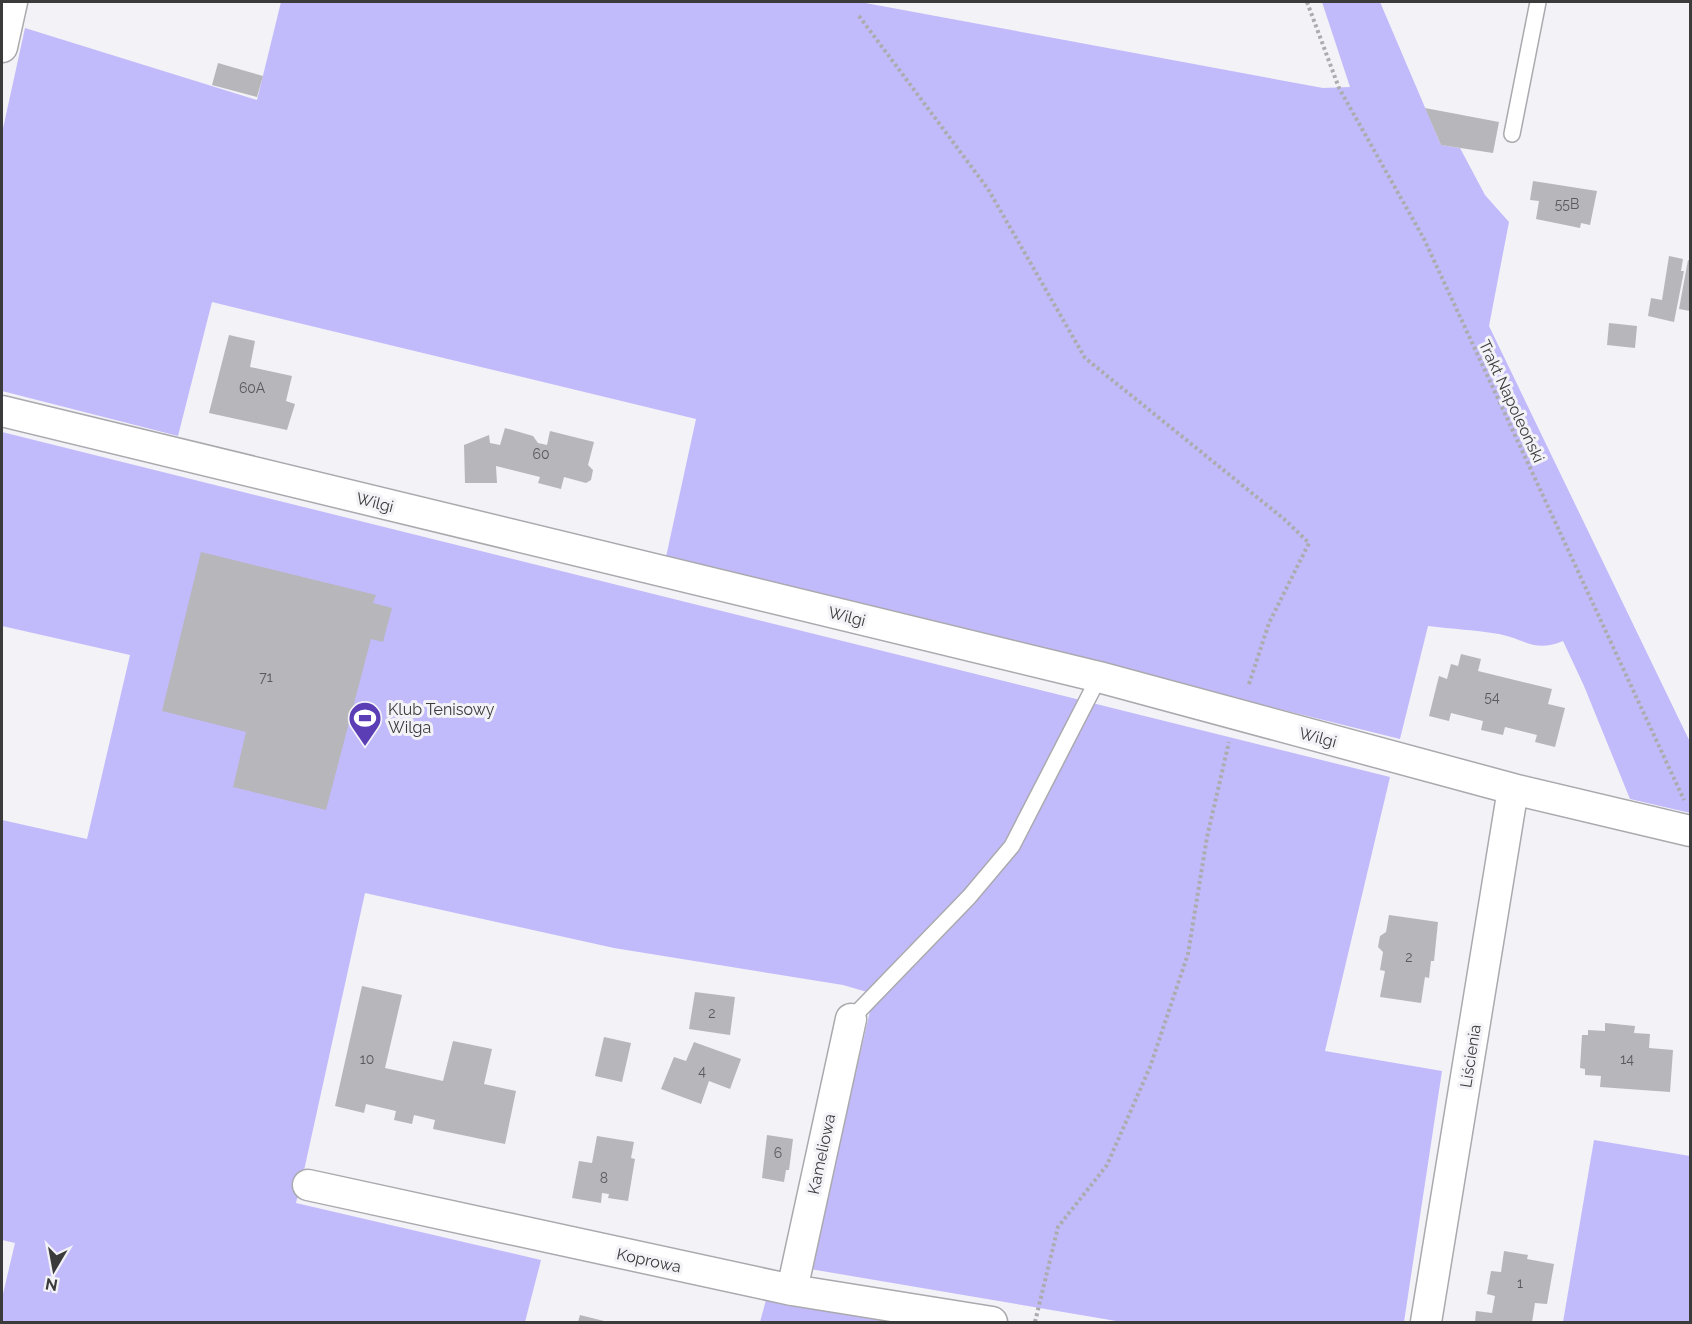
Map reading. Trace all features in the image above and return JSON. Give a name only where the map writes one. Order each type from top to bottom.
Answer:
[{"type":"street","points":[[2,47],[12,2]]},
{"type":"street","name":"Wilgi","points":[[2,411],[1099,677],[1513,789],[1688,817]]},
{"type":"street","name":"Liścienia","points":[[1426,1323],[1513,789]]},
{"type":"street","name":"Kameliowa","points":[[792,1290],[851,1019]]},
{"type":"street","name":"Koprowa","points":[[308,1185],[792,1290],[992,1323]]},
{"type":"lane","points":[[1512,134],[1538,2]]},
{"type":"lane","points":[[851,1019],[969,897],[1012,846],[1099,677]]},
{"type":"path","name":"Trakt Napoleoński","points":[[1307,2],[1339,88],[1424,239],[1688,817]]},
{"type":"path","points":[[860,16],[988,189],[1085,358],[1284,519],[1309,543],[1269,623],[1224,756],[1207,837],[1188,954],[1150,1067],[1107,1165],[1058,1227],[1035,1323]]},
{"type":"shaded area","points":[[281,2],[860,2],[1323,88],[1350,87],[1322,2],[1380,2],[1441,145],[1460,148],[1485,195],[1509,222],[1489,326],[1690,742],[1690,813],[1630,799],[1563,641],[1544,646],[1482,631],[1428,626],[1400,739],[666,557],[696,419],[212,302],[178,436],[2,391],[2,133],[25,28],[257,100]]},
{"type":"shaded area","points":[[2,432],[1390,777],[1325,1051],[1442,1071],[1404,1322],[1122,1322],[810,1269],[874,994],[843,985],[614,948],[365,893],[296,1203],[541,1260],[525,1322],[2,1322],[2,1298],[15,1243],[2,1240],[2,820],[87,839],[130,655],[2,626]]},
{"type":"shaded area","points":[[1594,1140],[1690,1156],[1690,1322],[1563,1322]]},
{"type":"shaded area","points":[[766,1300],[893,1322],[760,1322]]},
{"type":"building","points":[[218,63],[263,76],[257,97],[212,85]]},
{"type":"building","points":[[1425,108],[1499,122],[1493,153],[1441,145]]},
{"type":"building","points":[[1533,181],[1597,191],[1590,225],[1581,223],[1580,228],[1536,219],[1539,201],[1530,200]]},
{"type":"building","points":[[1669,256],[1683,259],[1681,271],[1684,271],[1674,322],[1648,316],[1651,298],[1662,300]]},
{"type":"building","points":[[1688,260],[1690,261],[1690,311],[1679,309]]},
{"type":"building","points":[[1609,323],[1637,326],[1635,348],[1607,345]]},
{"type":"building","points":[[229,335],[255,341],[250,367],[292,376],[286,401],[295,404],[287,430],[209,413]]},
{"type":"building","points":[[505,428],[533,436],[538,443],[547,445],[550,431],[594,442],[588,465],[593,470],[591,480],[586,483],[564,477],[561,489],[538,483],[540,477],[496,466],[497,483],[465,483],[464,445],[489,435],[490,443],[500,445]]},
{"type":"building","points":[[201,552],[376,595],[373,603],[392,608],[383,642],[371,639],[326,810],[233,787],[246,732],[162,711]]},
{"type":"building","points":[[1461,654],[1481,659],[1478,671],[1552,689],[1548,704],[1565,708],[1555,747],[1535,742],[1537,735],[1505,727],[1503,735],[1481,730],[1483,721],[1451,713],[1449,721],[1429,716],[1439,676],[1447,679],[1451,664],[1458,666]]},
{"type":"building","points":[[1389,915],[1438,922],[1434,961],[1431,961],[1429,978],[1425,977],[1421,1003],[1380,997],[1385,971],[1380,970],[1383,952],[1378,947],[1380,936],[1386,932]]},
{"type":"building","points":[[362,986],[402,995],[385,1068],[443,1081],[453,1041],[492,1049],[484,1084],[516,1091],[505,1144],[433,1129],[435,1120],[414,1115],[412,1124],[394,1120],[396,1111],[366,1104],[364,1113],[335,1106]]},
{"type":"building","points":[[695,992],[735,997],[730,1035],[689,1029]]},
{"type":"building","points":[[1605,1023],[1635,1026],[1634,1033],[1650,1034],[1649,1048],[1673,1050],[1670,1092],[1600,1087],[1601,1076],[1585,1075],[1585,1069],[1580,1068],[1582,1035],[1588,1035],[1588,1030],[1605,1031]]},
{"type":"building","points":[[604,1037],[631,1043],[622,1082],[595,1076]]},
{"type":"building","points":[[694,1042],[741,1059],[730,1089],[709,1081],[701,1104],[661,1089],[674,1057],[686,1061]]},
{"type":"building","points":[[767,1135],[793,1139],[789,1170],[786,1170],[784,1182],[762,1178]]},
{"type":"building","points":[[597,1136],[634,1142],[631,1158],[635,1159],[628,1201],[608,1198],[609,1194],[602,1193],[601,1203],[572,1198],[579,1161],[592,1163]]},
{"type":"building","points":[[1504,1251],[1528,1255],[1527,1259],[1554,1264],[1547,1304],[1535,1303],[1532,1322],[1475,1322],[1476,1311],[1492,1313],[1495,1296],[1487,1294],[1491,1271],[1501,1272]]},
{"type":"building","points":[[580,1315],[608,1322],[578,1322]]},
{"type":"place","name":"Klub Tenisowy Wilga","points":[[365,747]]}]
